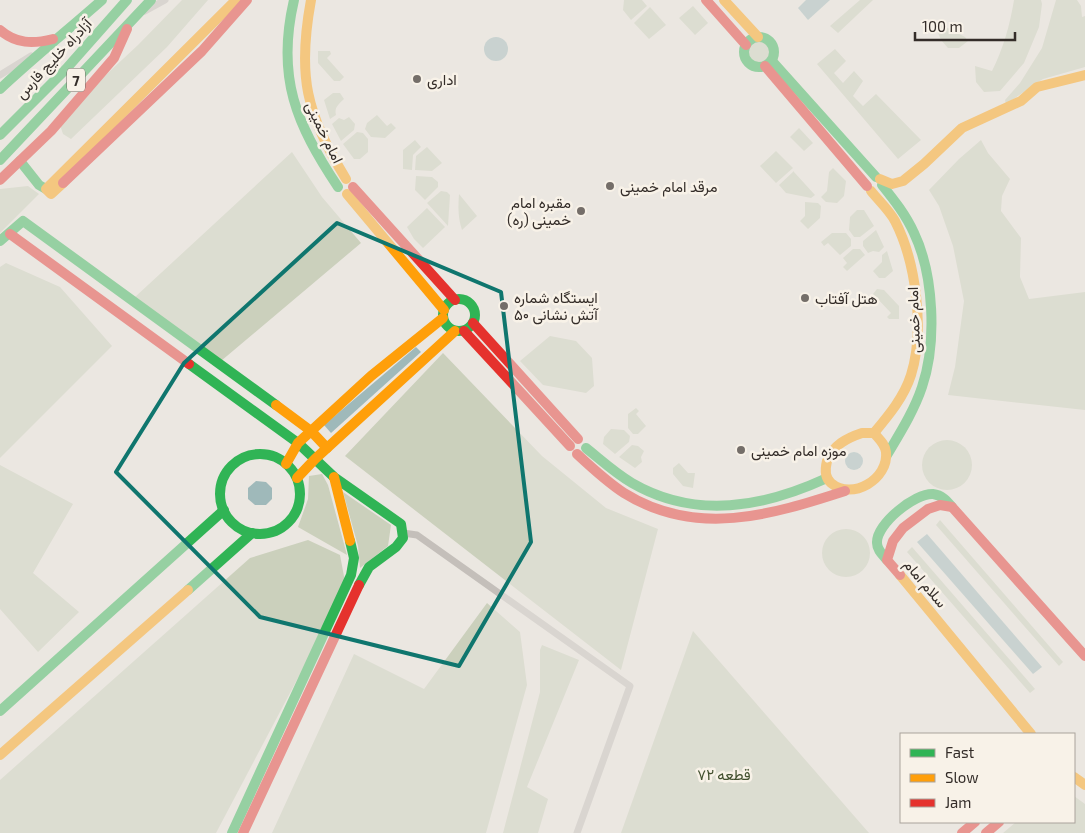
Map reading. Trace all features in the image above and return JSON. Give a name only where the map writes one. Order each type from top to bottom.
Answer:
[{"type":"main road","points":[[0,89],[42,50],[59,38],[102,0]]},
{"type":"main road","name":"آزادراه خلیج فارس","points":[[0,135],[66,69],[127,0]]},
{"type":"main road","name":"آزادراه خلیج فارس","points":[[0,160],[151,0]]},
{"type":"main road","points":[[46,189],[236,0]]},
{"type":"main road","points":[[20,161],[39,185],[51,194],[175,78],[215,38],[247,0]]},
{"type":"main road","name":"امام خمینی","points":[[294,0],[287,36],[288,73],[292,98],[303,129],[320,161],[338,186]]},
{"type":"main road","name":"امام خمینی","points":[[311,0],[305,25],[302,52],[306,92],[314,120],[332,157],[346,179]]},
{"type":"main road","points":[[706,0],[746,45]]},
{"type":"main road","points":[[724,0],[758,37]]},
{"type":"main road","points":[[0,180],[51,131],[114,58],[129,24]]},
{"type":"main road","points":[[0,30],[11,39],[32,44],[59,38]]},
{"type":"main road","points":[[758,37],[763,37],[771,42],[775,51],[769,63],[756,67],[748,62],[744,54],[746,45],[753,38],[758,37]]},
{"type":"main road","name":"امام خمینی","points":[[769,63],[880,181],[902,211],[917,240],[928,292],[931,332],[929,360],[922,386],[905,424],[887,455]]},
{"type":"main road","name":"امام خمینی","points":[[769,63],[894,219],[906,249],[915,296],[916,350],[911,374],[901,399],[874,433]]},
{"type":"main road","points":[[869,189],[878,191],[880,181],[892,184],[903,181],[962,128],[1004,110],[1020,101],[1037,86],[1085,75]]},
{"type":"main road","points":[[350,191],[340,193],[338,186],[341,180],[351,181],[350,191],[444,314],[447,326],[459,331],[570,446],[572,452],[581,451],[635,484],[665,497],[716,508],[752,504],[789,495],[827,478]]},
{"type":"main road","points":[[350,191],[456,300]]},
{"type":"main road","points":[[0,241],[23,221],[311,431],[327,448]]},
{"type":"main road","points":[[10,234],[298,443],[334,477],[401,524],[403,538],[396,547],[369,567],[361,580],[243,833]]},
{"type":"main road","points":[[286,464],[298,443],[370,376],[444,314],[450,302],[456,300],[466,301],[473,308],[475,313],[473,323],[459,331],[327,448],[297,478]]},
{"type":"main road","points":[[139,329],[149,314]]},
{"type":"main road","points":[[473,323],[578,438],[583,440],[581,451]]},
{"type":"main road","points":[[581,451],[609,482],[652,507],[687,518],[716,520],[746,518],[776,512],[844,491],[858,489],[871,482],[884,467],[887,455],[882,441],[874,433],[862,433],[851,436],[834,448],[826,466],[827,478],[834,486],[844,491]]},
{"type":"main road","points":[[570,446],[572,441],[578,438]]},
{"type":"main road","points":[[264,454],[276,457],[286,464],[297,478],[300,502],[291,519],[277,530],[265,534],[252,533],[235,525],[224,510],[220,499],[224,476],[236,462],[252,455],[264,454]]},
{"type":"main road","points":[[232,833],[351,575],[354,558],[334,477]]},
{"type":"main road","points":[[887,560],[879,549],[878,536],[898,509],[924,496],[936,494],[941,496],[1085,656]]},
{"type":"main road","name":"سلام امام","points":[[952,507],[940,505],[916,518],[904,528],[894,541],[887,560],[1030,733]]},
{"type":"main road","points":[[0,711],[224,510]]},
{"type":"main road","points":[[0,755],[252,533]]},
{"type":"main road","points":[[986,833],[998,823]]},
{"type":"street","points":[[138,14],[165,0]]},
{"type":"street","points":[[0,75],[42,50]]},
{"type":"street","points":[[403,532],[417,535],[630,686],[577,833]]},
{"type":"highlighted area","points":[[337,223],[501,292],[531,542],[459,666],[260,617],[116,472],[184,363]]},
{"type":"green space","points":[[182,0],[208,0],[167,47],[71,139],[63,134],[60,125],[80,99],[138,45]]},
{"type":"green space","points":[[624,0],[642,0],[647,6],[631,20],[623,10]]},
{"type":"green space","points":[[860,0],[873,0],[838,33],[830,26]]},
{"type":"green space","points":[[1014,0],[1041,0],[1039,27],[1024,63],[1000,91],[984,92],[976,82],[975,66],[992,71],[1006,37]]},
{"type":"green space","points":[[1056,0],[1077,0],[1081,6],[1082,17],[1085,16],[1085,67],[1043,79],[1006,104],[1005,100],[1020,83],[1042,48]]},
{"type":"green space","points":[[693,6],[708,23],[695,35],[679,18]]},
{"type":"green space","points":[[650,7],[666,25],[649,39],[634,23]]},
{"type":"green space","points":[[938,23],[965,37],[968,41],[959,48],[948,48],[941,40],[936,28]]},
{"type":"green space","points":[[760,41],[768,44],[771,52],[768,60],[760,63],[752,60],[749,52],[752,44]]},
{"type":"green space","points":[[835,49],[846,61],[834,73],[843,83],[854,71],[863,81],[853,96],[863,106],[876,94],[921,140],[898,159],[817,64]]},
{"type":"green space","points":[[318,51],[330,51],[331,54],[327,58],[344,77],[340,81],[334,81],[318,63]]},
{"type":"green space","points":[[333,93],[340,93],[344,99],[336,108],[336,115],[330,119],[324,100]]},
{"type":"green space","points":[[377,115],[387,126],[391,123],[396,128],[385,138],[371,137],[365,129],[367,123]]},
{"type":"green space","points":[[349,117],[355,124],[354,130],[341,141],[332,124],[339,118],[344,120]]},
{"type":"green space","points":[[799,128],[813,143],[804,151],[790,137]]},
{"type":"green space","points":[[357,132],[363,133],[368,139],[368,152],[360,159],[354,159],[343,144]]},
{"type":"green space","points":[[415,140],[421,147],[413,155],[412,170],[403,169],[403,150]]},
{"type":"green space","points":[[981,140],[988,153],[1010,179],[1002,196],[1001,211],[1021,238],[1020,277],[1029,299],[1085,292],[1085,410],[948,395],[955,367],[964,301],[953,246],[939,206],[929,190],[959,159]]},
{"type":"green space","points":[[427,147],[442,163],[432,171],[415,170],[416,156]]},
{"type":"green space","points":[[776,151],[793,168],[776,183],[760,166]]},
{"type":"green space","points":[[292,152],[322,197],[361,243],[221,361],[135,297]]},
{"type":"green space","points":[[833,168],[846,181],[844,196],[837,203],[826,202],[821,197],[827,191],[829,172]]},
{"type":"green space","points":[[794,171],[815,195],[811,198],[786,193],[779,185]]},
{"type":"green space","points":[[416,176],[432,177],[438,182],[438,187],[425,200],[415,190]]},
{"type":"green space","points":[[28,186],[39,194],[0,233],[0,189]]},
{"type":"green space","points":[[441,191],[447,192],[450,195],[448,226],[427,203]]},
{"type":"green space","points":[[459,194],[477,216],[462,230],[459,212]]},
{"type":"green space","points":[[805,202],[818,203],[821,206],[820,218],[808,229],[800,221],[805,216]]},
{"type":"green space","points":[[427,208],[445,227],[423,248],[414,239],[407,227]]},
{"type":"green space","points":[[857,210],[864,210],[874,226],[860,237],[854,237],[849,230],[850,217]]},
{"type":"green space","points":[[876,230],[884,247],[879,252],[873,251],[868,253],[863,246],[863,241]]},
{"type":"green space","points":[[832,233],[846,233],[851,239],[851,246],[840,255],[828,243],[824,246],[821,242]]},
{"type":"green space","points":[[853,249],[860,249],[865,255],[847,271],[843,267],[847,263],[843,258]]},
{"type":"green space","points":[[887,251],[893,271],[885,278],[879,278],[873,271],[882,262],[882,255]]},
{"type":"green space","points":[[6,263],[60,287],[112,346],[0,458],[0,267]]},
{"type":"green space","points":[[877,289],[884,290],[899,306],[899,319],[889,319],[887,317],[891,313],[873,294]]},
{"type":"green space","points":[[550,336],[576,341],[592,358],[594,386],[586,393],[543,385],[520,361]]},
{"type":"green space","points":[[443,353],[542,456],[606,508],[658,529],[621,670],[345,456]]},
{"type":"green space","points":[[636,408],[639,411],[636,414],[646,426],[638,434],[633,434],[628,428],[628,414]]},
{"type":"green space","points":[[611,429],[624,430],[630,436],[629,442],[615,454],[603,444],[604,437]]},
{"type":"green space","points":[[947,440],[957,442],[965,447],[970,455],[972,465],[970,475],[965,483],[957,488],[947,490],[937,488],[929,483],[924,475],[922,465],[924,455],[929,447],[937,442]]},
{"type":"green space","points":[[632,445],[638,446],[644,451],[641,457],[642,462],[635,468],[619,457]]},
{"type":"green space","points":[[679,463],[688,473],[695,473],[693,488],[683,486],[673,474],[673,468]]},
{"type":"green space","points":[[0,465],[73,504],[33,573],[79,612],[38,652],[0,609]]},
{"type":"green space","points":[[322,474],[328,485],[347,555],[298,527],[308,499],[309,476]]},
{"type":"green space","points":[[343,492],[391,525],[388,546],[360,568],[358,546]]},
{"type":"green space","points":[[940,520],[1063,662],[1059,666],[936,525]]},
{"type":"green space","points":[[846,529],[855,531],[863,536],[868,544],[870,553],[868,562],[863,570],[855,575],[846,577],[837,575],[829,570],[824,562],[822,553],[824,544],[829,536],[837,531]]},
{"type":"green space","points":[[308,540],[340,555],[346,587],[216,833],[0,833],[0,780],[250,558]]},
{"type":"green space","points":[[912,547],[1035,689],[1030,693],[907,552]]},
{"type":"green space","points":[[487,603],[520,632],[527,685],[486,833],[272,833],[354,654],[424,689]]},
{"type":"green space","name":"قطعه ۷۲","points":[[693,631],[869,833],[621,833]]},
{"type":"green space","points":[[542,645],[579,660],[527,787],[548,799],[538,833],[503,833],[540,692],[540,650]]},
{"type":"green space","points":[[1075,797],[1085,804],[1085,833],[1003,833],[1015,823],[1075,823]]},
{"type":"water","points":[[806,0],[830,0],[808,20],[798,8]]},
{"type":"water","points":[[491,37],[501,37],[508,44],[508,54],[501,61],[491,61],[484,54],[484,44]]},
{"type":"water","points":[[416,347],[421,352],[331,433],[324,425]]},
{"type":"water","points":[[854,452],[860,455],[863,461],[860,467],[854,470],[848,467],[845,461],[848,455]]},
{"type":"water","points":[[256,481],[266,482],[272,488],[272,499],[266,505],[255,505],[248,499],[248,488]]},
{"type":"water","points":[[927,534],[1042,667],[1033,674],[917,542]]},
{"type":"traffic: fast","points":[[0,89],[102,0]]},
{"type":"traffic: fast","points":[[0,135],[66,69],[127,0]]},
{"type":"traffic: fast","points":[[0,160],[151,0]]},
{"type":"traffic: fast","points":[[294,0],[287,53],[294,99],[311,142],[338,187]]},
{"type":"traffic: fast","points":[[759,37],[770,41],[774,52],[770,63],[759,67],[748,63],[744,52],[748,41],[759,37]]},
{"type":"traffic: fast","points":[[772,61],[876,177]]},
{"type":"traffic: fast","points":[[20,161],[39,185],[46,189]]},
{"type":"traffic: fast","points":[[882,185],[907,220],[921,250],[926,269],[931,309],[930,350],[922,387],[911,413],[887,455]]},
{"type":"traffic: fast","points":[[0,241],[23,221],[276,405]]},
{"type":"traffic: fast","points":[[459,299],[465,300],[470,304],[474,309],[475,315],[474,321],[470,326],[465,330],[459,331],[453,330],[448,326],[444,321],[443,315],[444,309],[448,304],[453,300],[459,299]]},
{"type":"traffic: fast","points":[[189,364],[298,443],[334,477],[401,524],[403,538],[396,547],[369,567],[359,585]]},
{"type":"traffic: fast","points":[[586,448],[614,471],[656,495],[681,502],[705,505],[730,505],[754,502],[779,496],[827,478]]},
{"type":"traffic: fast","points":[[260,454],[275,457],[288,466],[297,479],[300,494],[297,509],[288,522],[275,531],[260,534],[245,531],[232,522],[223,509],[220,494],[223,479],[232,466],[245,457],[260,454]]},
{"type":"traffic: fast","points":[[887,560],[878,548],[878,535],[898,511],[925,495],[933,494],[942,497],[952,507]]},
{"type":"traffic: fast","points":[[0,711],[224,510]]},
{"type":"traffic: fast","points":[[188,590],[252,533]]},
{"type":"traffic: fast","points":[[232,833],[351,575],[354,558],[350,541]]},
{"type":"traffic: slow","points":[[63,183],[51,194],[46,189],[236,0]]},
{"type":"traffic: slow","points":[[311,0],[305,51],[305,73],[308,93],[322,134],[346,179]]},
{"type":"traffic: slow","points":[[724,0],[758,37]]},
{"type":"traffic: slow","points":[[880,179],[892,184],[903,181],[962,128],[1021,101],[1037,87],[1085,75]]},
{"type":"traffic: slow","points":[[871,191],[893,217],[902,238],[913,276],[918,317],[915,357],[908,383],[896,406],[874,433]]},
{"type":"traffic: slow","points":[[347,194],[444,310]]},
{"type":"traffic: slow","points":[[286,464],[298,443],[371,376],[443,318]]},
{"type":"traffic: slow","points":[[297,478],[315,459],[455,331]]},
{"type":"traffic: slow","points":[[276,405],[311,431],[327,448]]},
{"type":"traffic: slow","points":[[862,433],[874,433],[883,444],[886,452],[882,471],[868,484],[849,490],[840,488],[828,479],[827,461],[837,446],[851,437],[862,433]]},
{"type":"traffic: slow","points":[[334,477],[350,541]]},
{"type":"traffic: slow","points":[[900,575],[1030,733]]},
{"type":"traffic: slow","points":[[0,755],[188,590]]},
{"type":"traffic: slow","points":[[1075,778],[1085,785]]},
{"type":"traffic: jam","points":[[63,183],[202,51],[247,0]]},
{"type":"traffic: jam","points":[[706,0],[746,45]]},
{"type":"traffic: jam","points":[[0,180],[51,131],[114,58],[127,29]]},
{"type":"traffic: jam","points":[[0,30],[12,38],[25,42],[53,39]]},
{"type":"traffic: jam","points":[[765,66],[867,186]]},
{"type":"traffic: jam","points":[[353,187],[455,300]]},
{"type":"traffic: jam","points":[[10,234],[189,364]]},
{"type":"traffic: jam","points":[[473,323],[578,439]]},
{"type":"traffic: jam","points":[[464,331],[570,446]]},
{"type":"traffic: jam","points":[[577,454],[624,493],[651,507],[678,515],[734,518],[762,514],[845,491]]},
{"type":"traffic: jam","points":[[900,575],[887,560],[893,541],[903,528],[928,509],[940,505],[952,507],[1085,656]]},
{"type":"traffic: jam","points":[[243,833],[359,585]]},
{"type":"traffic: jam","points":[[962,833],[974,823]]},
{"type":"traffic: jam","points":[[986,833],[998,823]]},
{"type":"place","name":"اداری","points":[[417,79]]},
{"type":"place","name":"مرقد امام خمینی","points":[[610,186]]},
{"type":"place","name":"مقبره امام خمینی (ره)","points":[[581,211]]},
{"type":"place","name":"هتل آفتاب","points":[[805,298]]},
{"type":"place","name":"ایستگاه شماره ۵۰ آتش نشانی","points":[[504,306]]},
{"type":"place","name":"موزه امام خمینی","points":[[741,450]]}]
